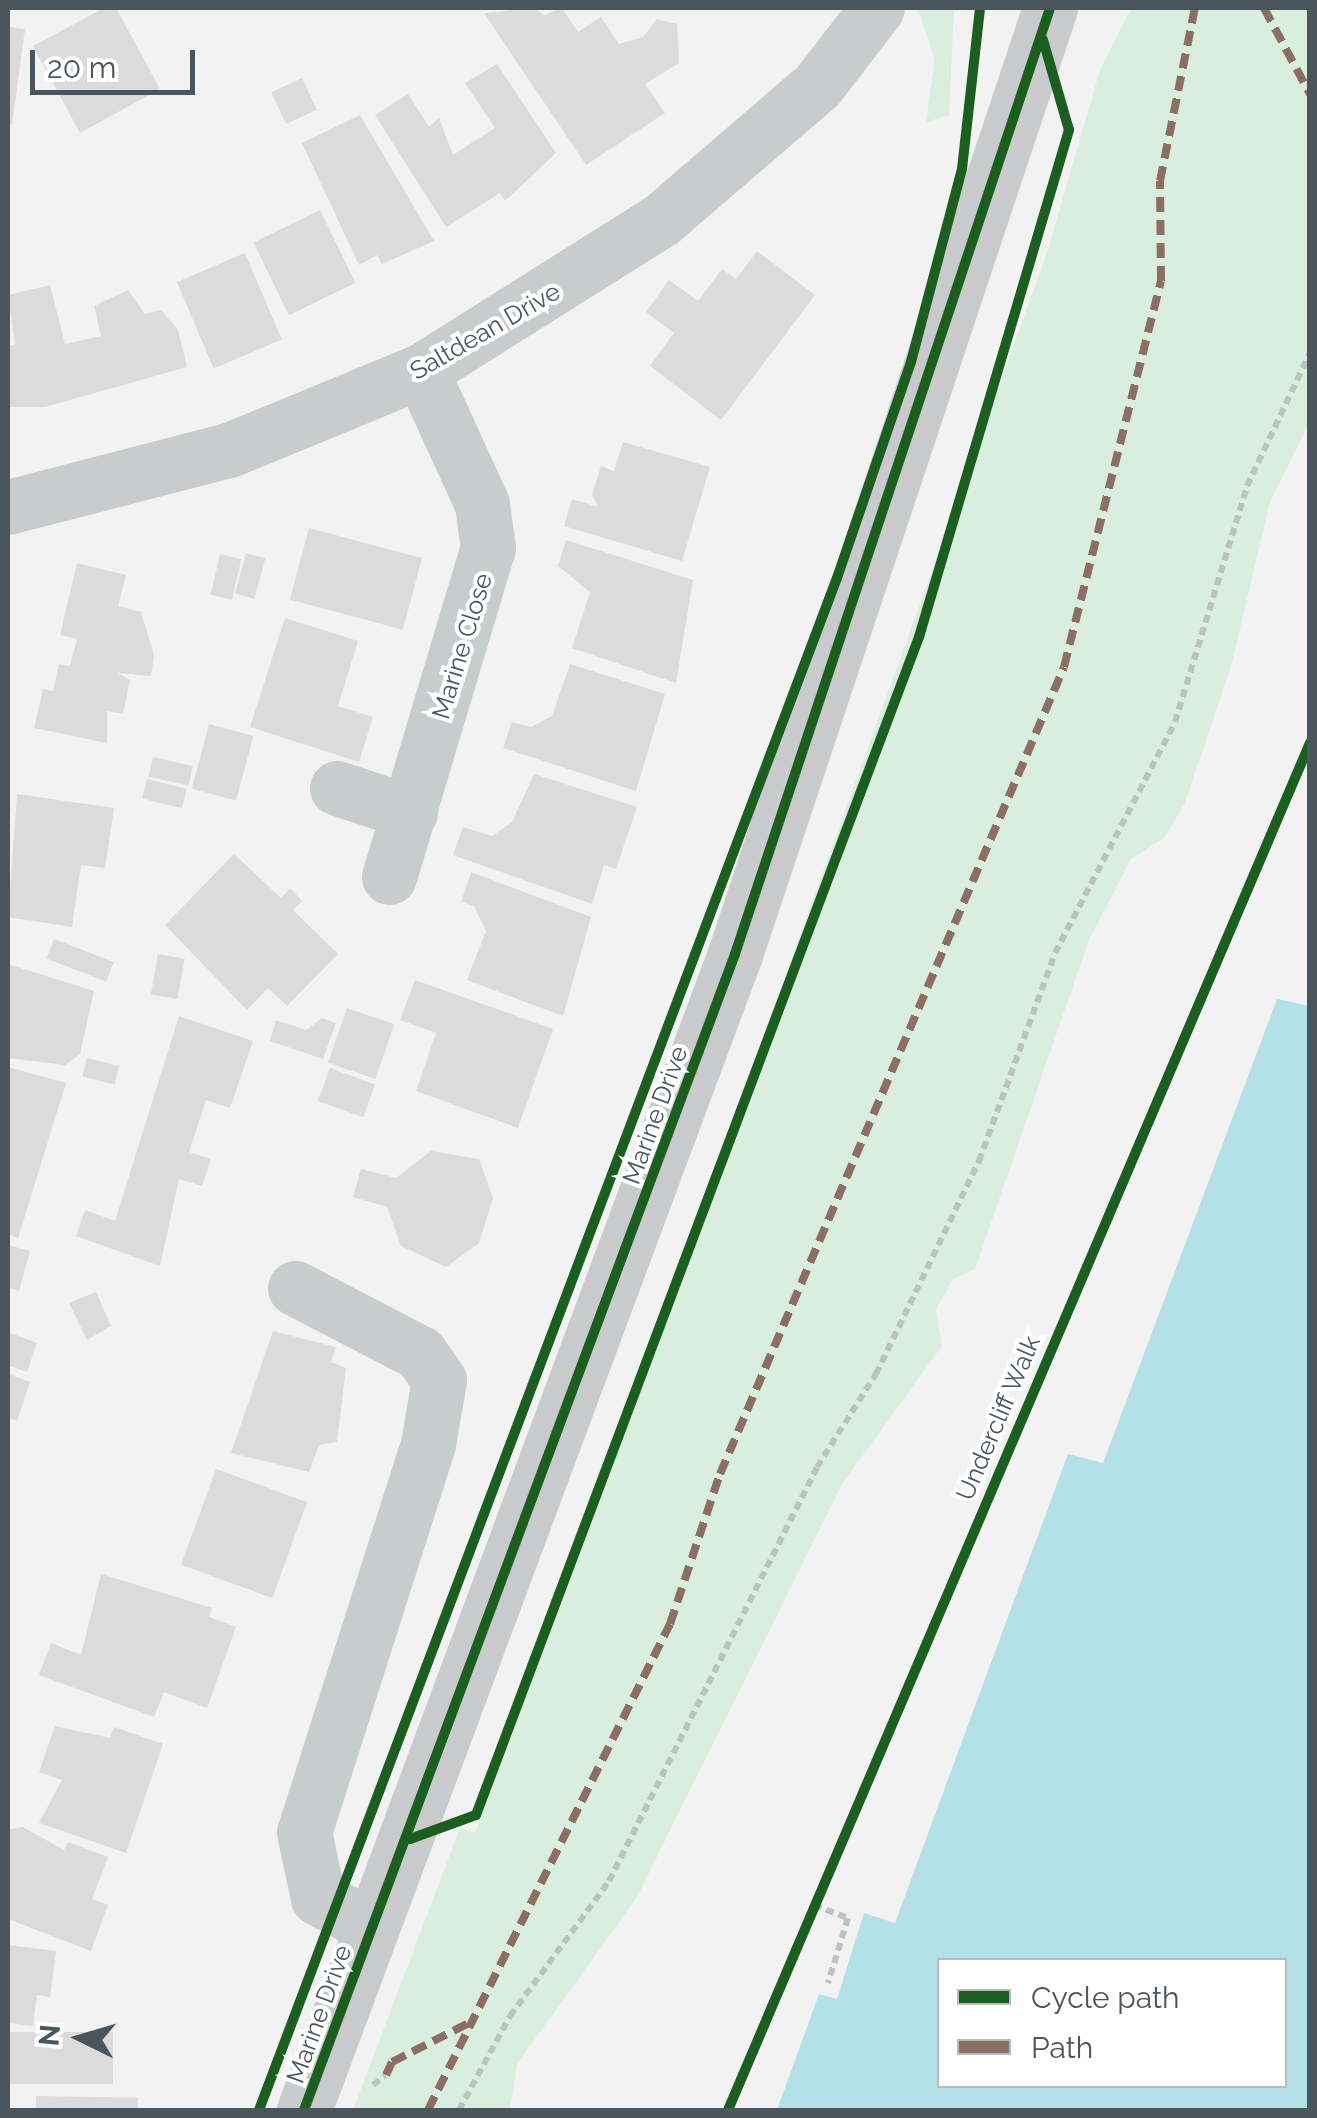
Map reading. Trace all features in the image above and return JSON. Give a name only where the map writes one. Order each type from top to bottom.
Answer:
[{"type":"main road","name":"Marine Drive","points":[[304,2110],[735,954],[1050,8]]},
{"type":"street","name":"Saltdean Drive","points":[[8,507],[229,450],[421,370],[661,220],[817,86],[876,8]]},
{"type":"street","name":"Marine Close","points":[[389,877],[488,548],[482,504],[421,370]]},
{"type":"street","points":[[337,788],[410,812]]},
{"type":"street","name":"Marine Drive","points":[[295,1288],[420,1353],[439,1380],[419,1474],[304,1832],[318,1898],[372,1926]]},
{"type":"path","points":[[459,2110],[510,2016],[609,1881],[817,1467],[885,1357],[979,1161],[1055,953],[1176,722],[1248,486],[1310,353]]},
{"type":"path","points":[[814,1905],[848,1918],[828,1983]]},
{"type":"green space","points":[[918,8],[954,8],[949,115],[926,122],[935,59]]},
{"type":"green space","points":[[1131,8],[1309,8],[1309,423],[1270,502],[1232,662],[1185,803],[1164,838],[1131,859],[1089,940],[975,1269],[953,1279],[936,1309],[942,1346],[842,1484],[637,1897],[517,2064],[510,2110],[353,2110],[460,1828],[475,1833],[1047,253],[1100,70]]},
{"type":"water","points":[[1277,999],[1310,1006],[1309,2110],[777,2110],[819,1994],[837,1999],[864,1913],[895,1923],[1068,1454],[1103,1463]]},
{"type":"building","points":[[104,8],[116,8],[160,89],[80,133],[33,46]]},
{"type":"building","points":[[534,8],[544,15],[562,8],[578,32],[601,17],[619,44],[643,37],[657,19],[677,24],[679,63],[645,84],[665,113],[586,165],[484,13]]},
{"type":"building","points":[[8,27],[25,29],[12,124],[8,124]]},
{"type":"building","points":[[497,64],[556,153],[505,201],[500,193],[446,227],[375,115],[408,94],[429,127],[439,118],[453,155],[495,128],[465,83]]},
{"type":"building","points":[[302,78],[317,110],[286,124],[271,92]]},
{"type":"building","points":[[360,115],[434,241],[382,264],[377,255],[359,265],[302,143]]},
{"type":"building","points":[[320,210],[356,283],[289,315],[253,242]]},
{"type":"building","points":[[757,251],[815,295],[721,420],[650,366],[674,333],[646,312],[669,280],[698,301],[722,269],[736,279]]},
{"type":"building","points":[[245,253],[282,340],[214,368],[177,282]]},
{"type":"building","points":[[50,285],[65,344],[101,336],[94,306],[128,290],[145,314],[161,310],[178,330],[187,367],[45,407],[8,407],[8,346],[15,345],[8,295]]},
{"type":"building","points":[[623,442],[710,467],[682,561],[564,526],[572,499],[598,507],[592,495],[601,466],[614,471]]},
{"type":"building","points":[[309,528],[422,558],[403,630],[290,599]]},
{"type":"building","points":[[566,540],[693,580],[676,683],[572,648],[590,592],[558,566]]},
{"type":"building","points":[[246,553],[265,558],[254,599],[235,594]]},
{"type":"building","points":[[220,554],[241,559],[232,600],[211,595]]},
{"type":"building","points":[[77,563],[126,575],[118,606],[141,612],[154,655],[151,676],[117,673],[130,680],[123,714],[107,711],[107,743],[34,728],[43,689],[53,691],[59,664],[70,666],[77,639],[60,635]]},
{"type":"building","points":[[285,618],[358,641],[338,706],[373,717],[359,762],[250,727]]},
{"type":"building","points":[[570,664],[665,694],[636,791],[503,748],[512,722],[531,727],[552,716]]},
{"type":"building","points":[[209,724],[253,736],[236,801],[192,789]]},
{"type":"building","points":[[153,757],[193,766],[188,786],[149,776]]},
{"type":"building","points":[[534,774],[637,807],[616,869],[604,865],[592,904],[453,855],[463,827],[492,836],[512,822]]},
{"type":"building","points":[[147,779],[187,789],[182,808],[142,798]]},
{"type":"building","points":[[17,794],[114,808],[105,868],[81,865],[72,927],[8,917]]},
{"type":"building","points":[[234,854],[281,898],[290,888],[302,901],[293,910],[338,954],[287,1006],[268,988],[247,1010],[165,925]]},
{"type":"building","points":[[471,872],[591,917],[563,1016],[467,980],[486,931],[474,906],[461,902]]},
{"type":"building","points":[[54,939],[114,962],[106,982],[46,959]]},
{"type":"building","points":[[158,954],[185,959],[177,999],[151,994]]},
{"type":"building","points":[[8,964],[94,991],[80,1054],[65,1065],[8,1058]]},
{"type":"building","points":[[415,980],[553,1029],[518,1128],[416,1091],[436,1033],[400,1020]]},
{"type":"building","points":[[347,1008],[394,1024],[375,1079],[328,1063]]},
{"type":"building","points":[[179,1016],[253,1041],[230,1108],[206,1100],[189,1152],[211,1159],[202,1186],[179,1179],[160,1266],[76,1236],[85,1210],[115,1221]]},
{"type":"building","points":[[322,1018],[336,1023],[323,1059],[270,1041],[276,1020],[306,1030]]},
{"type":"building","points":[[87,1058],[119,1066],[114,1084],[82,1076]]},
{"type":"building","points":[[8,1067],[66,1083],[18,1238],[8,1234]]},
{"type":"building","points":[[330,1068],[375,1084],[363,1117],[318,1101]]},
{"type":"building","points":[[431,1151],[479,1159],[493,1198],[479,1243],[446,1267],[401,1246],[387,1207],[353,1197],[361,1169],[396,1178]]},
{"type":"building","points":[[8,1245],[30,1251],[19,1291],[8,1288]]},
{"type":"building","points":[[96,1292],[111,1326],[87,1340],[69,1303]]},
{"type":"building","points":[[273,1331],[336,1347],[331,1362],[346,1368],[337,1442],[319,1445],[309,1472],[231,1453]]},
{"type":"building","points":[[8,1332],[37,1343],[27,1372],[8,1365]]},
{"type":"building","points":[[8,1374],[30,1382],[17,1421],[8,1417]]},
{"type":"building","points":[[216,1469],[307,1502],[272,1598],[181,1565]]},
{"type":"building","points":[[101,1574],[212,1608],[209,1617],[236,1627],[207,1708],[164,1692],[154,1717],[39,1675],[51,1643],[81,1655]]},
{"type":"building","points":[[55,1726],[110,1738],[114,1727],[163,1744],[126,1853],[39,1823],[62,1780],[39,1772]]},
{"type":"building","points":[[23,1827],[64,1850],[68,1842],[108,1857],[92,1899],[108,1905],[91,1951],[8,1919],[8,1830]]},
{"type":"building","points":[[8,1945],[56,1951],[50,1997],[37,1995],[33,2026],[8,2023]]},
{"type":"building","points":[[8,2032],[113,2032],[113,2084],[8,2084]]},
{"type":"building","points":[[36,2096],[138,2098],[138,2110],[36,2110]]},
{"type":"marked path","points":[[428,2110],[670,1624],[720,1474],[1064,667],[1161,281],[1160,181],[1195,8]]},
{"type":"marked path","points":[[1264,8],[1310,94]]},
{"type":"marked path","points":[[386,2075],[392,2062],[469,2023]]},
{"type":"cycle path","points":[[259,2110],[837,578],[911,362],[962,169],[980,8]]},
{"type":"cycle path","points":[[304,2110],[735,954],[1050,8]]},
{"type":"cycle path","points":[[410,1839],[476,1815],[919,637],[1069,130],[1043,40]]},
{"type":"cycle path","name":"Undercliff Walk","points":[[728,2110],[1310,743]]}]
